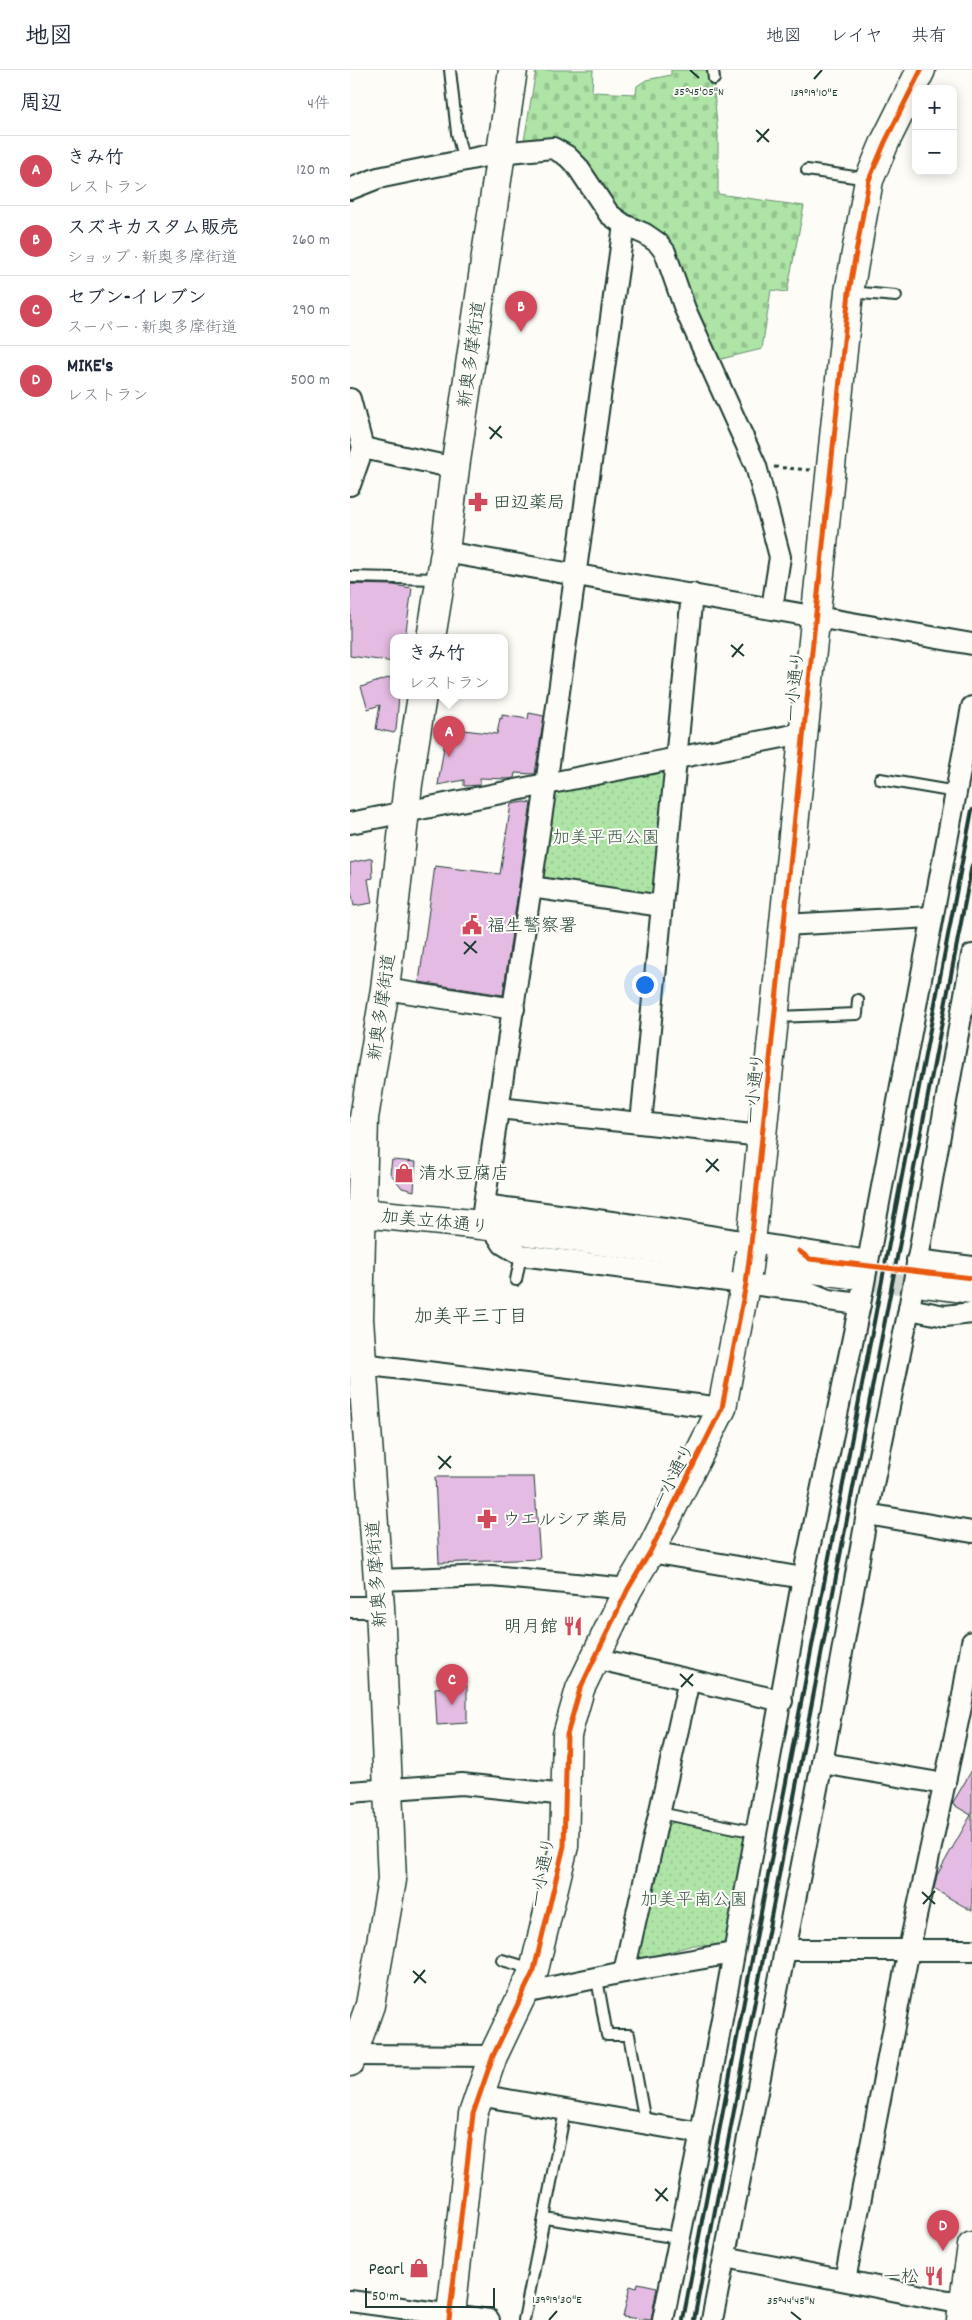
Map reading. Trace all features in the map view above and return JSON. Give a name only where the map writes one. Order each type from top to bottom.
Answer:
[{"type":"street","name":"新奥多摩街道","points":[[432,634],[446,552],[455,468],[513,70]]},
{"type":"street","name":"一小通り","points":[[450,2317],[473,2114],[493,2056],[529,1982],[564,1846],[567,1735],[580,1689],[628,1590],[650,1552],[722,1408],[748,1264],[776,1017],[783,926],[849,292],[869,180],[885,142],[921,70]]},
{"type":"street","points":[[350,188],[378,178],[464,162],[500,153],[553,148],[577,166],[609,214],[624,225],[645,234],[658,243],[666,252],[684,309],[756,466],[780,558],[772,608]]},
{"type":"street","points":[[624,225],[532,887],[499,1108],[491,1222],[503,1244],[521,1254],[859,1267]]},
{"type":"street","points":[[350,399],[363,448],[350,485]]},
{"type":"street","points":[[363,448],[455,468]]},
{"type":"street","points":[[446,552],[815,615],[972,644]]},
{"type":"street","points":[[641,1123],[692,594]]},
{"type":"street","name":"新奥多摩街道","points":[[353,2049],[370,2005],[392,1880],[380,1607],[362,1364],[354,1321],[359,1256],[356,1206],[357,1119],[385,989],[405,814],[422,699]]},
{"type":"street","points":[[663,2320],[701,2133],[733,1953],[782,1701],[803,1578],[860,1304],[859,1267],[932,917],[972,707]]},
{"type":"street","points":[[350,823],[405,814],[803,734]]},
{"type":"street","points":[[532,887],[662,906]]},
{"type":"street","points":[[783,926],[932,917]]},
{"type":"street","points":[[712,2320],[822,1763],[867,1514],[909,1309],[921,1271],[971,963]]},
{"type":"street","points":[[385,989],[514,1009]]},
{"type":"street","points":[[499,1108],[762,1136]]},
{"type":"street","name":"加美立体通り","points":[[356,1206],[859,1267]]},
{"type":"street","points":[[491,1222],[672,1230],[828,1300],[860,1304]]},
{"type":"street","points":[[921,1271],[972,1267]]},
{"type":"street","points":[[921,1271],[972,1289]]},
{"type":"street","points":[[909,1309],[945,1316],[972,1313]]},
{"type":"street","points":[[362,1364],[722,1408]]},
{"type":"street","points":[[867,1514],[972,1532]]},
{"type":"street","points":[[650,1552],[803,1578]]},
{"type":"street","points":[[377,1580],[492,1576],[628,1590]]},
{"type":"street","points":[[350,1607],[380,1607]]},
{"type":"street","points":[[845,2280],[909,1949],[945,1784],[966,1708],[972,1642]]},
{"type":"street","points":[[594,1658],[782,1701]]},
{"type":"street","points":[[624,1972],[689,1680]]},
{"type":"street","points":[[822,1763],[945,1784]]},
{"type":"street","points":[[350,1792],[462,1784],[565,1795]]},
{"type":"street","points":[[786,1950],[972,1950]]},
{"type":"street","points":[[529,1982],[597,1979],[624,1972],[733,1953]]},
{"type":"street","points":[[353,2049],[493,2056]]},
{"type":"street","points":[[478,2095],[701,2133]]},
{"type":"street","points":[[725,2256],[845,2280],[962,2312],[972,2246]]},
{"type":"street","points":[[350,2301],[450,2317],[489,2320]]},
{"type":"lane","points":[[450,70],[457,133],[464,162]]},
{"type":"lane","points":[[807,170],[869,180]]},
{"type":"lane","points":[[849,292],[896,296]]},
{"type":"lane","points":[[350,576],[441,580]]},
{"type":"lane","points":[[880,779],[956,792]]},
{"type":"lane","points":[[776,1017],[857,1014],[858,1000]]},
{"type":"lane","points":[[516,1280],[521,1254]]},
{"type":"lane","points":[[659,1813],[756,1832]]},
{"type":"lane","points":[[502,1960],[529,1982]]},
{"type":"lane","points":[[597,1979],[607,2035],[629,2036],[645,2122]]},
{"type":"lane","points":[[524,2320],[564,2111]]},
{"type":"lane","points":[[545,2218],[680,2238]]},
{"type":"path","points":[[756,466],[830,471]]},
{"type":"green space","points":[[536,70],[593,70],[592,92],[636,94],[637,86],[646,80],[671,75],[671,70],[712,70],[718,135],[718,194],[804,206],[787,292],[771,290],[762,349],[713,361],[680,283],[625,218],[577,156],[524,141]]},
{"type":"green space","name":"加美平西公園","points":[[661,772],[666,778],[655,891],[648,896],[543,883],[537,875],[549,799],[557,792]]},
{"type":"green space","name":"加美平南公園","points":[[674,1822],[745,1836],[750,1841],[731,1939],[723,1946],[693,1945],[638,1961],[634,1957],[665,1826]]},
{"type":"building","points":[[350,584],[393,585],[412,588],[406,634],[390,634],[390,661],[350,656]]},
{"type":"building","points":[[390,677],[390,699],[399,699],[396,730],[394,733],[376,729],[380,705],[368,709],[361,687]]},
{"type":"building","points":[[529,713],[544,716],[535,774],[515,773],[514,778],[508,779],[480,778],[480,785],[464,786],[464,780],[438,785],[447,728],[497,734],[502,715],[528,719]]},
{"type":"building","points":[[531,803],[503,995],[419,982],[435,866],[500,874],[511,804]]},
{"type":"building","points":[[372,858],[373,878],[368,879],[372,903],[354,906],[350,887],[350,863]]},
{"type":"building","points":[[392,1160],[416,1162],[414,1191],[402,1188],[390,1173]]},
{"type":"building","points":[[435,1477],[534,1477],[540,1559],[439,1563]]},
{"type":"building","points":[[467,1685],[467,1723],[437,1725],[435,1688]]},
{"type":"building","points":[[972,1770],[972,1911],[934,1889],[937,1875],[971,1815],[952,1804]]},
{"type":"building","points":[[638,2283],[657,2287],[651,2320],[623,2317],[630,2286],[637,2288]]},
{"type":"tunnel","points":[[851,1274],[925,1283]]},
{"type":"railway","points":[[683,2320],[972,810]]},
{"type":"railway","points":[[694,2320],[972,865]]},
{"type":"cycle path","points":[[449,2320],[473,2114],[493,2056],[534,1970],[564,1846],[567,1735],[580,1689],[628,1589],[650,1552],[722,1408],[746,1284],[751,1244],[849,292],[869,180],[885,142],[921,70]]},
{"type":"cycle path","points":[[799,1251],[810,1259],[972,1278]]},
{"type":"place","name":"スズキカスタム販売","points":[[521,332]]},
{"type":"place","name":"田辺薬局","points":[[478,502]]},
{"type":"place","name":"きみ竹","points":[[449,757]]},
{"type":"place","name":"福生警察署","points":[[472,925]]},
{"type":"place","name":"清水豆腐店","points":[[404,1173]]},
{"type":"place","name":"ウエルシア薬局","points":[[487,1519]]},
{"type":"place","name":"明月館","points":[[573,1626]]},
{"type":"place","name":"セブン-イレブン","points":[[452,1705]]},
{"type":"place","name":"MIKE's","points":[[943,2251]]},
{"type":"place","name":"Pearl","points":[[419,2268]]},
{"type":"place","name":"一松","points":[[934,2276]]},
{"type":"district","name":"加美平三丁目","points":[[471,1315]]}]
